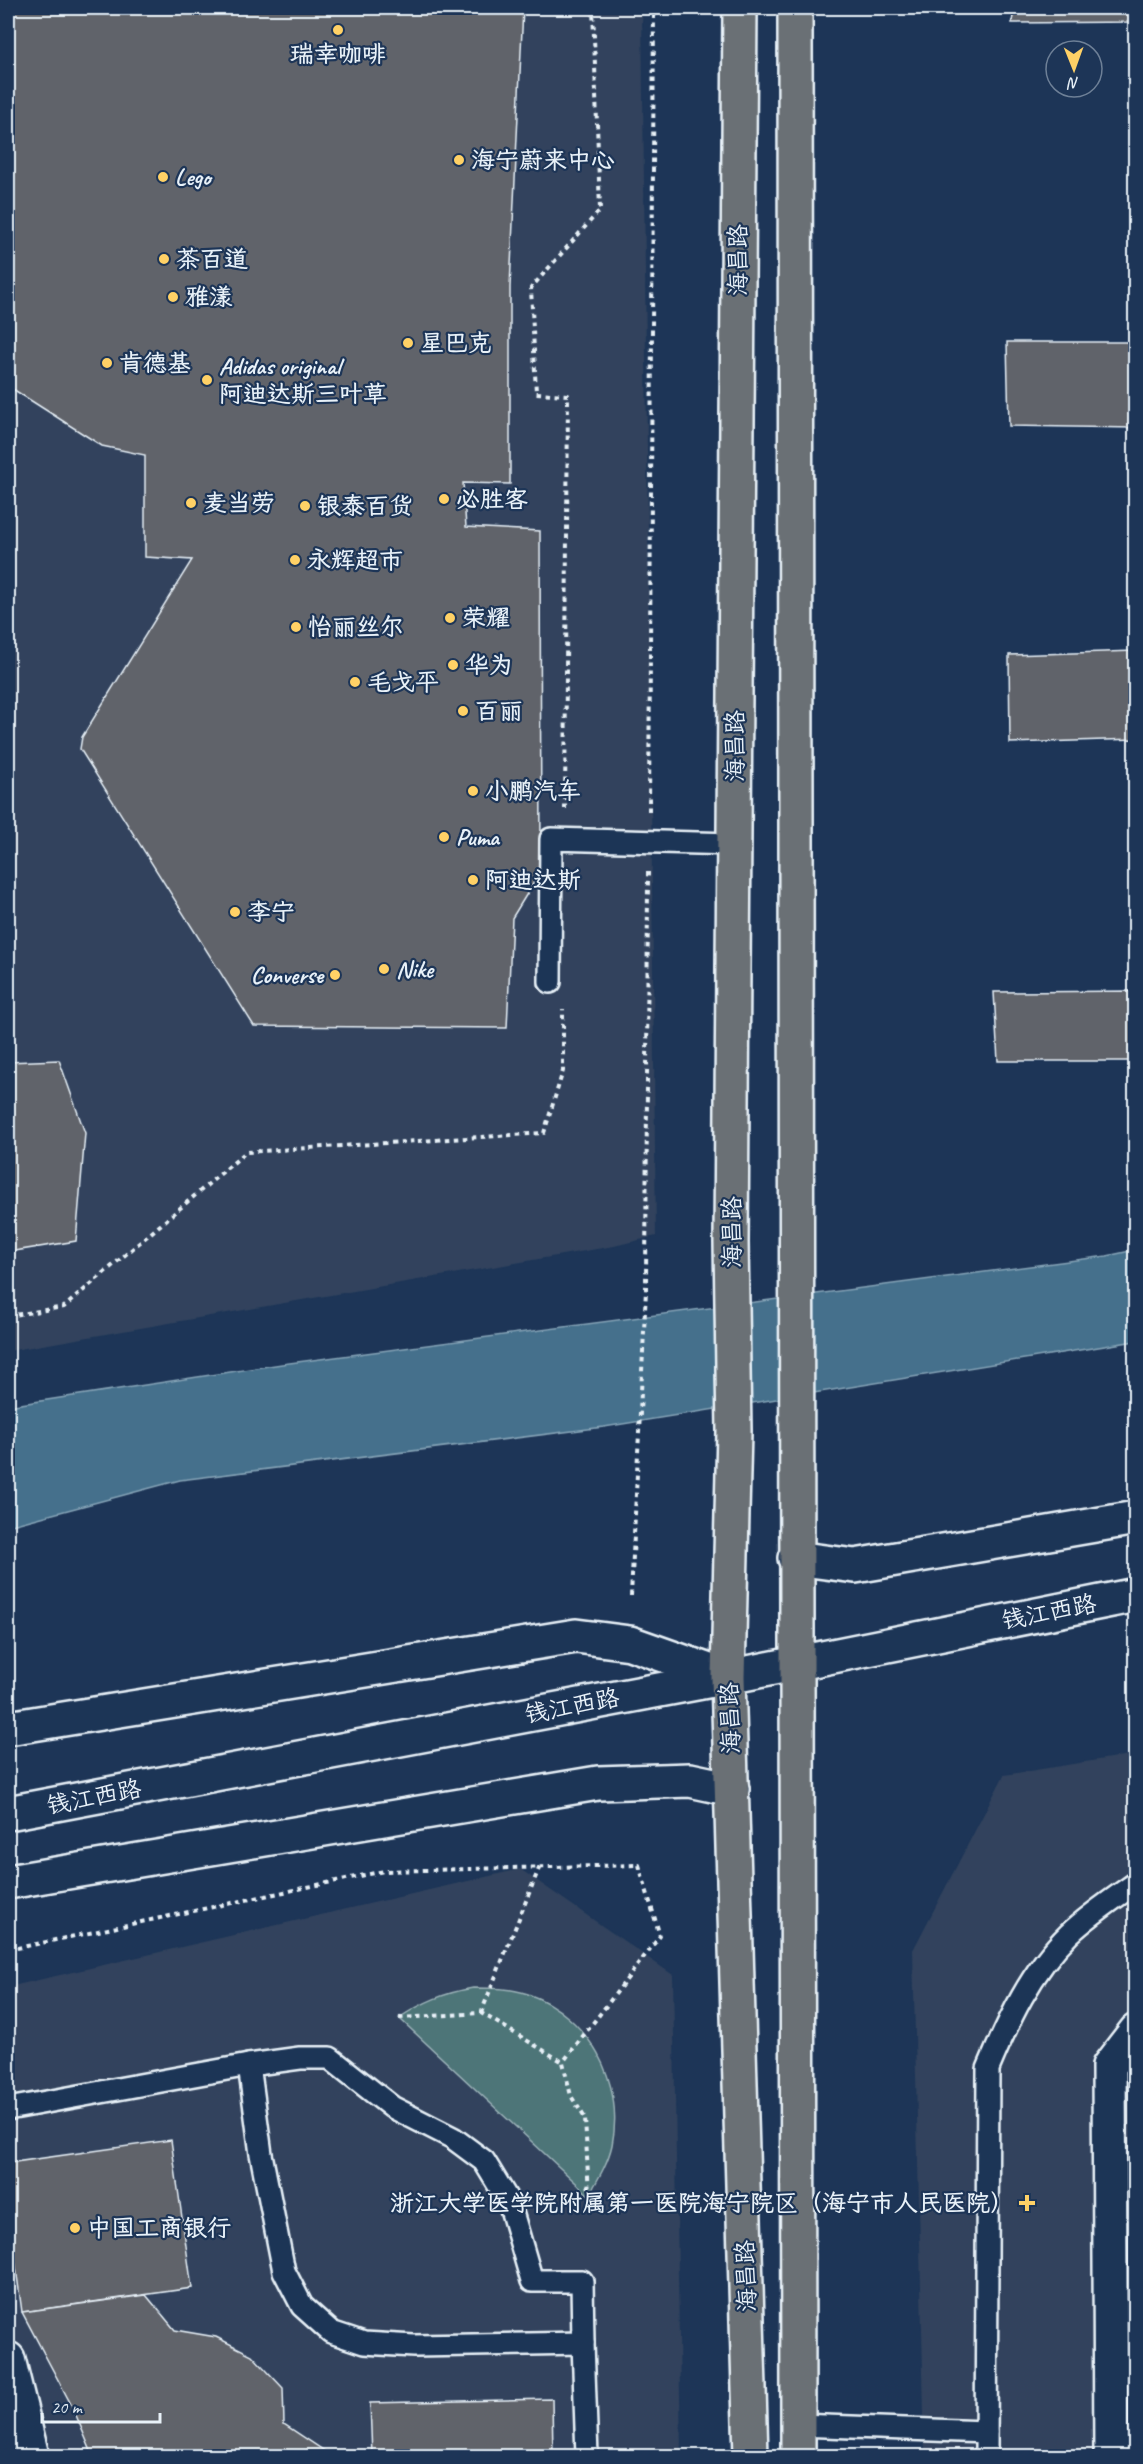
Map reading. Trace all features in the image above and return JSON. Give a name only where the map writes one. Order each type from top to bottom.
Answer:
[{"type":"main road","name":"海昌路","points":[[740,8],[731,1242],[735,1431],[728,1677],[751,2457]]},
{"type":"main road","name":"海昌路","points":[[795,8],[795,1662],[798,2457]]},
{"type":"main road","points":[[795,1558],[855,1566],[1136,1518]]},
{"type":"main road","name":"钱江西路","points":[[8,1813],[728,1677],[1136,1595]]},
{"type":"main road","points":[[8,1728],[576,1636],[630,1643],[728,1677]]},
{"type":"main road","points":[[8,1882],[598,1783],[690,1780],[732,1789]]},
{"type":"main road","points":[[1112,2457],[1110,2066],[1136,2031]]},
{"type":"main road","points":[[8,2359],[32,2457]]},
{"type":"lane","points":[[550,981],[551,839],[734,844]]},
{"type":"lane","points":[[986,2457],[988,2069],[1005,2028],[1045,1962],[1069,1935],[1136,1883]]},
{"type":"lane","points":[[8,2109],[249,2065],[300,2058],[330,2058],[392,2107],[453,2138],[484,2161],[508,2202],[532,2281],[582,2281],[587,2457]]},
{"type":"lane","points":[[249,2065],[261,2154],[284,2271],[302,2306],[331,2332],[364,2343],[414,2346],[583,2343]]},
{"type":"lane","points":[[798,2425],[986,2432]]},
{"type":"path","points":[[565,839],[568,395],[536,393],[531,288],[600,210],[593,8]]},
{"type":"path","points":[[631,1596],[646,1290],[654,8]]},
{"type":"path","points":[[8,1316],[64,1306],[246,1152],[544,1133],[563,1071],[563,1001]]},
{"type":"path","points":[[8,1950],[384,1871],[639,1864],[660,1936],[563,2062]]},
{"type":"path","points":[[481,2013],[540,1866]]},
{"type":"path","points":[[399,2018],[481,2013],[563,2062],[571,2096],[585,2118],[589,2195]]},
{"type":"shaded area","points":[[8,8],[642,8],[656,1236],[614,1246],[8,1351]]},
{"type":"shaded area","points":[[1135,1250],[1135,1341],[604,1427],[180,1480],[8,1526],[8,1406],[282,1364],[1107,1256]]},
{"type":"shaded area","name":"浙江大学医学院附属第一医院海宁院区（海宁市人民医院）","points":[[1135,1754],[1135,2456],[925,2456],[913,1950],[1004,1775]]},
{"type":"shaded area","points":[[520,1869],[673,1975],[681,2456],[8,2456],[8,1987]]},
{"type":"green space","points":[[473,1988],[514,1991],[528,1994],[550,2004],[569,2018],[598,2054],[613,2098],[615,2121],[608,2158],[589,2195],[399,2018],[434,1999]]},
{"type":"building","name":"银泰百货","points":[[8,8],[523,8],[510,287],[510,484],[463,483],[466,527],[540,531],[541,871],[512,918],[507,1028],[254,1026],[80,749],[82,737],[192,560],[145,557],[145,455],[102,446],[8,386]]},
{"type":"building","points":[[1014,8],[1136,8],[1136,22],[1012,23]]},
{"type":"building","points":[[1007,342],[1136,342],[1136,428],[1009,426]]},
{"type":"building","points":[[1136,651],[1136,739],[1010,743],[1009,655]]},
{"type":"building","points":[[1136,991],[1136,1061],[998,1061],[994,992]]},
{"type":"building","points":[[59,1060],[85,1133],[76,1241],[8,1252],[8,1062]]},
{"type":"building","points":[[171,2140],[192,2288],[22,2312],[8,2209],[8,2163]]},
{"type":"building","points":[[146,2295],[175,2330],[216,2337],[252,2355],[283,2388],[284,2424],[332,2456],[93,2456],[73,2408],[22,2312]]},
{"type":"building","points":[[552,2399],[553,2456],[372,2456],[370,2403]]},
{"type":"place","name":"瑞幸咖啡","points":[[338,30]]},
{"type":"place","name":"海宁蔚来中心","points":[[459,160]]},
{"type":"place","name":"Lego","points":[[163,177]]},
{"type":"place","name":"茶百道","points":[[164,259]]},
{"type":"place","name":"雅漾","points":[[173,297]]},
{"type":"place","name":"星巴克","points":[[408,343]]},
{"type":"place","name":"肯德基","points":[[107,363]]},
{"type":"place","name":"Adidas original 阿迪达斯三叶草","points":[[207,380]]},
{"type":"place","name":"必胜客","points":[[444,499]]},
{"type":"place","name":"麦当劳","points":[[191,503]]},
{"type":"place","name":"银泰百货","points":[[305,506]]},
{"type":"place","name":"永辉超市","points":[[295,560]]},
{"type":"place","name":"荣耀","points":[[450,618]]},
{"type":"place","name":"怡丽丝尔","points":[[296,627]]},
{"type":"place","name":"华为","points":[[453,665]]},
{"type":"place","name":"毛戈平","points":[[355,682]]},
{"type":"place","name":"百丽","points":[[463,711]]},
{"type":"place","name":"小鹏汽车","points":[[473,791]]},
{"type":"place","name":"Puma","points":[[444,837]]},
{"type":"place","name":"阿迪达斯","points":[[473,880]]},
{"type":"place","name":"李宁","points":[[235,912]]},
{"type":"place","name":"Nike","points":[[384,969]]},
{"type":"place","name":"Converse","points":[[335,975]]},
{"type":"place","name":"浙江大学医学院附属第一医院海宁院区（海宁市人民医院）","points":[[1027,2203]]},
{"type":"place","name":"中国工商银行","points":[[75,2228]]}]
